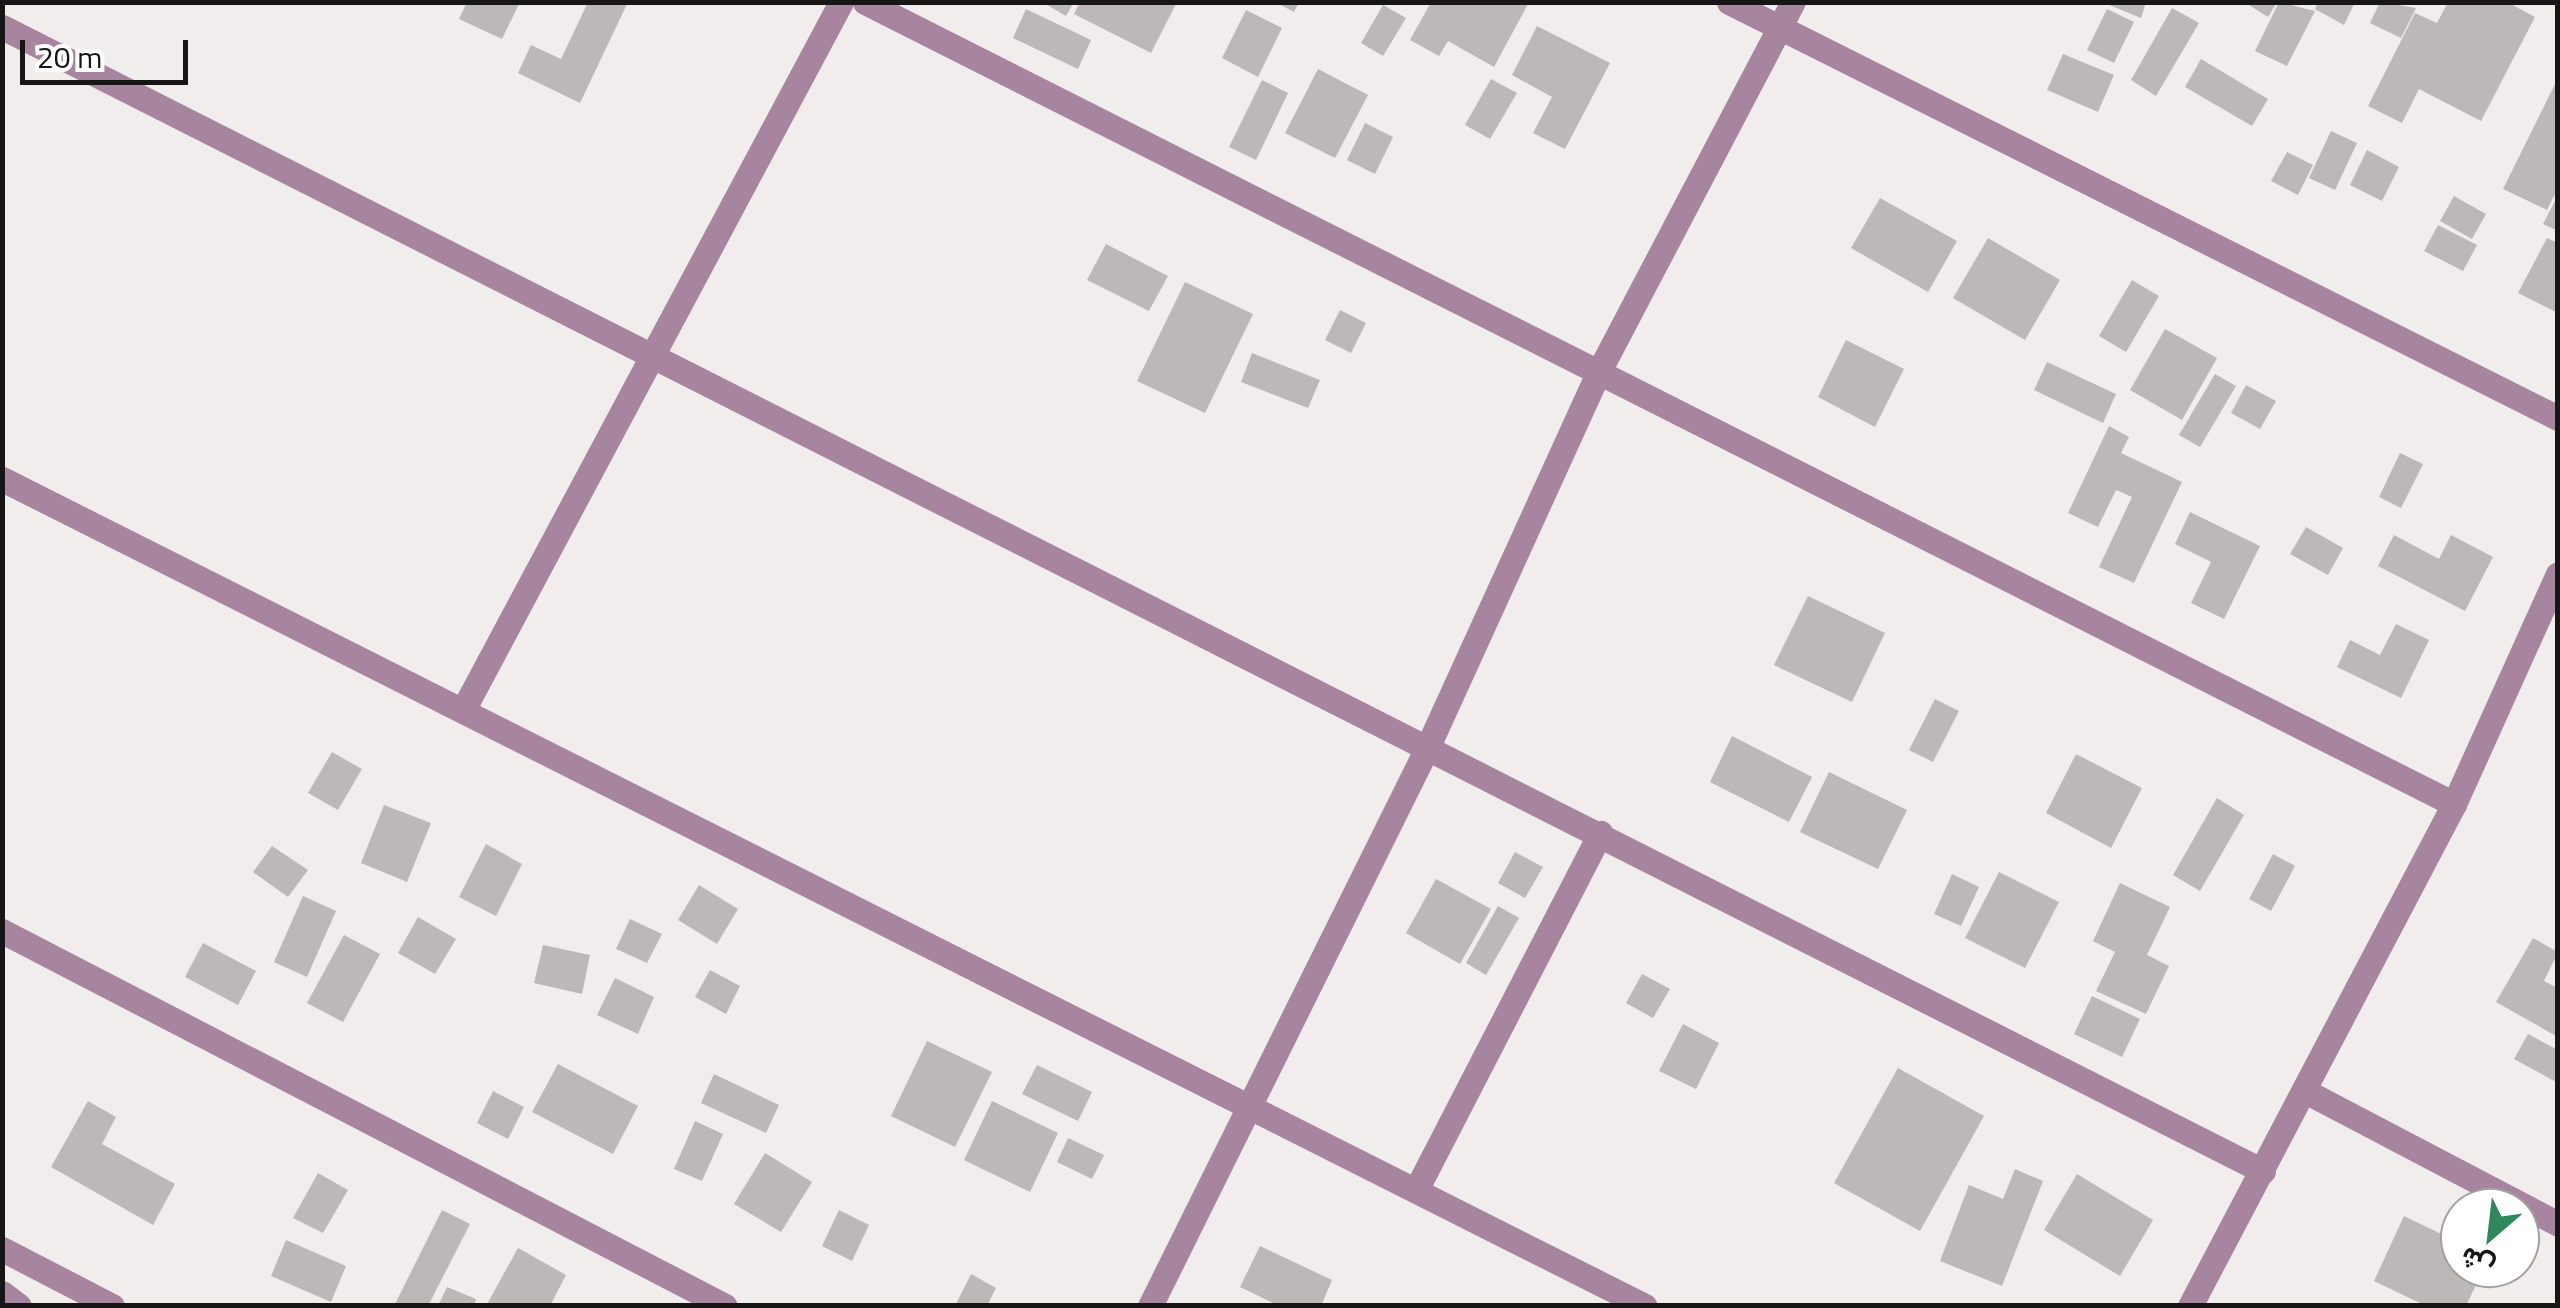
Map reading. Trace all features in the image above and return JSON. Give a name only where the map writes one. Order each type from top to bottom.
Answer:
[{"type":"street","points":[[463,710],[841,2]]},
{"type":"street","points":[[865,2],[2454,804]]},
{"type":"street","points":[[1729,2],[2558,418]]},
{"type":"street","points":[[1150,1306],[1428,744],[1598,373],[1792,2]]},
{"type":"street","points":[[2,27],[1428,744],[2263,1170]]},
{"type":"street","points":[[2,479],[1645,1306]]},
{"type":"street","points":[[2190,1306],[2454,804],[2558,574]]},
{"type":"street","points":[[1416,1190],[1600,833]]},
{"type":"street","points":[[2,931],[726,1306]]},
{"type":"street","points":[[2305,1091],[2558,1224]]},
{"type":"street","points":[[2,1250],[112,1306]]},
{"type":"street","points":[[2,1293],[19,1306]]},
{"type":"building","points":[[467,2],[520,2],[502,39],[459,19]]},
{"type":"building","points":[[588,2],[628,2],[580,103],[518,73],[531,45],[561,59]]},
{"type":"building","points":[[1042,2],[1074,2],[1066,16]]},
{"type":"building","points":[[1080,2],[1177,2],[1151,53],[1074,14]]},
{"type":"building","points":[[1275,2],[1299,2],[1294,12]]},
{"type":"building","points":[[1431,2],[1528,4],[1494,67],[1448,41],[1439,56],[1410,40]]},
{"type":"building","points":[[2102,2],[2146,2],[2141,18]]},
{"type":"building","points":[[2244,2],[2277,2],[2268,17]]},
{"type":"building","points":[[2279,2],[2315,11],[2287,66],[2255,51]]},
{"type":"building","points":[[2318,2],[2355,2],[2344,25],[2315,9]]},
{"type":"building","points":[[2380,2],[2416,8],[2401,38],[2370,23]]},
{"type":"building","points":[[2448,2],[2507,2],[2535,17],[2481,121],[2419,89],[2402,123],[2368,106],[2415,13],[2437,23]]},
{"type":"building","points":[[1383,5],[1406,18],[1383,56],[1361,43]]},
{"type":"building","points":[[2172,8],[2199,23],[2156,96],[2131,80]]},
{"type":"building","points":[[1026,9],[1091,40],[1078,69],[1013,38]]},
{"type":"building","points":[[2107,9],[2134,22],[2114,63],[2087,50]]},
{"type":"building","points":[[1246,10],[1282,28],[1258,77],[1222,58]]},
{"type":"building","points":[[1537,26],[1610,63],[1565,149],[1533,133],[1552,97],[1512,75]]},
{"type":"building","points":[[2063,54],[2114,75],[2098,112],[2047,90]]},
{"type":"building","points":[[2201,59],[2268,99],[2252,126],[2185,87]]},
{"type":"building","points":[[1318,69],[1368,95],[1335,158],[1285,133]]},
{"type":"building","points":[[2558,78],[2558,188],[2547,210],[2503,189]]},
{"type":"building","points":[[1491,79],[1517,93],[1490,139],[1465,125]]},
{"type":"building","points":[[1262,80],[1288,93],[1256,160],[1229,147]]},
{"type":"building","points":[[1365,123],[1393,137],[1375,174],[1347,160]]},
{"type":"building","points":[[2331,131],[2357,143],[2335,190],[2309,178]]},
{"type":"building","points":[[2367,150],[2399,167],[2382,201],[2350,185]]},
{"type":"building","points":[[2287,152],[2313,165],[2298,195],[2271,181]]},
{"type":"building","points":[[2558,195],[2558,231],[2543,224]]},
{"type":"building","points":[[2454,196],[2486,214],[2472,239],[2440,221]]},
{"type":"building","points":[[1880,198],[1957,241],[1928,292],[1851,248]]},
{"type":"building","points":[[2438,225],[2477,245],[2463,271],[2424,251]]},
{"type":"building","points":[[1988,238],[2060,280],[2025,340],[1953,298]]},
{"type":"building","points":[[2547,238],[2558,243],[2558,313],[2518,293]]},
{"type":"building","points":[[1106,244],[1168,276],[1149,311],[1087,280]]},
{"type":"building","points":[[2132,280],[2159,296],[2126,352],[2099,336]]},
{"type":"building","points":[[1185,282],[1253,314],[1205,413],[1137,381]]},
{"type":"building","points":[[1340,310],[1366,323],[1351,353],[1325,340]]},
{"type":"building","points":[[2165,329],[2217,358],[2182,420],[2130,390]]},
{"type":"building","points":[[1846,340],[1904,369],[1875,427],[1818,397]]},
{"type":"building","points":[[1252,353],[1320,380],[1308,408],[1241,382]]},
{"type":"building","points":[[2047,362],[2116,394],[2103,423],[2034,390]]},
{"type":"building","points":[[2215,374],[2236,386],[2200,447],[2179,435]]},
{"type":"building","points":[[2246,385],[2276,401],[2260,429],[2231,413]]},
{"type":"building","points":[[2109,426],[2129,437],[2121,453],[2182,482],[2134,583],[2099,567],[2132,497],[2116,490],[2098,527],[2068,513]]},
{"type":"building","points":[[2400,453],[2423,464],[2401,508],[2379,497]]},
{"type":"building","points":[[2190,512],[2260,546],[2224,619],[2191,603],[2211,562],[2175,544]]},
{"type":"building","points":[[2306,527],[2343,548],[2328,575],[2290,554]]},
{"type":"building","points":[[2394,535],[2439,559],[2451,535],[2493,557],[2465,611],[2378,566]]},
{"type":"building","points":[[1808,596],[1885,633],[1852,702],[1774,665]]},
{"type":"building","points":[[2396,624],[2429,640],[2401,698],[2337,667],[2350,640],[2380,655]]},
{"type":"building","points":[[1935,699],[1959,711],[1933,762],[1909,750]]},
{"type":"building","points":[[1732,736],[1812,777],[1789,822],[1710,782]]},
{"type":"building","points":[[332,752],[362,769],[338,810],[308,793]]},
{"type":"building","points":[[2076,754],[2142,788],[2111,848],[2046,813]]},
{"type":"building","points":[[1829,772],[1907,810],[1878,869],[1800,832]]},
{"type":"building","points":[[2217,798],[2244,815],[2200,891],[2173,875]]},
{"type":"building","points":[[384,805],[431,823],[407,882],[361,863]]},
{"type":"building","points":[[486,844],[522,864],[496,916],[459,897]]},
{"type":"building","points":[[272,846],[308,870],[288,897],[253,872]]},
{"type":"building","points":[[1515,852],[1543,867],[1525,898],[1498,883]]},
{"type":"building","points":[[2273,854],[2295,866],[2271,911],[2249,899]]},
{"type":"building","points":[[1999,872],[2059,902],[2025,968],[1965,938]]},
{"type":"building","points":[[1952,874],[1979,887],[1961,926],[1934,914]]},
{"type":"building","points":[[1436,879],[1491,909],[1460,964],[1406,933]]},
{"type":"building","points":[[2120,883],[2170,907],[2147,955],[2169,966],[2146,1014],[2096,991],[2115,952],[2093,941]]},
{"type":"building","points":[[699,885],[738,909],[717,944],[678,920]]},
{"type":"building","points":[[303,896],[336,911],[307,977],[274,962]]},
{"type":"building","points":[[1498,906],[1519,918],[1486,975],[1466,963]]},
{"type":"building","points":[[418,917],[456,939],[435,974],[398,953]]},
{"type":"building","points":[[630,919],[662,934],[647,963],[616,949]]},
{"type":"building","points":[[344,935],[380,954],[343,1022],[307,1003]]},
{"type":"building","points":[[2533,938],[2558,952],[2544,981],[2558,988],[2556,1036],[2496,1002]]},
{"type":"building","points":[[203,943],[256,971],[238,1005],[185,977]]},
{"type":"building","points":[[543,945],[590,955],[582,994],[534,983]]},
{"type":"building","points":[[710,970],[740,986],[726,1014],[695,997]]},
{"type":"building","points":[[1642,974],[1670,989],[1653,1018],[1626,1003]]},
{"type":"building","points":[[615,978],[654,997],[638,1034],[597,1015]]},
{"type":"building","points":[[2092,996],[2140,1019],[2122,1057],[2074,1034]]},
{"type":"building","points":[[1683,1024],[1719,1043],[1696,1089],[1659,1071]]},
{"type":"building","points":[[2528,1034],[2558,1050],[2558,1083],[2514,1059]]},
{"type":"building","points":[[927,1041],[992,1072],[955,1147],[891,1116]]},
{"type":"building","points":[[558,1064],[638,1106],[613,1154],[532,1112]]},
{"type":"building","points":[[1037,1065],[1092,1092],[1078,1121],[1022,1094]]},
{"type":"building","points":[[1898,1068],[1984,1116],[1920,1231],[1834,1183]]},
{"type":"building","points":[[714,1074],[779,1105],[766,1133],[701,1103]]},
{"type":"building","points":[[493,1091],[524,1107],[508,1139],[477,1123]]},
{"type":"building","points":[[88,1101],[116,1117],[102,1144],[175,1184],[153,1225],[51,1167]]},
{"type":"building","points":[[992,1101],[1058,1133],[1030,1192],[964,1160]]},
{"type":"building","points":[[695,1121],[723,1134],[702,1181],[674,1169]]},
{"type":"building","points":[[1068,1138],[1104,1155],[1092,1179],[1057,1162]]},
{"type":"building","points":[[765,1153],[812,1182],[781,1232],[734,1204]]},
{"type":"building","points":[[2015,1169],[2043,1181],[2002,1286],[1940,1261],[1969,1185],[2003,1199]]},
{"type":"building","points":[[318,1173],[348,1190],[323,1233],[293,1218]]},
{"type":"building","points":[[2077,1174],[2153,1220],[2120,1276],[2044,1230]]},
{"type":"building","points":[[442,1210],[470,1224],[428,1306],[394,1306]]},
{"type":"building","points":[[839,1210],[869,1225],[852,1261],[822,1246]]},
{"type":"building","points":[[2404,1216],[2440,1233],[2440,1288],[2475,1288],[2466,1306],[2426,1306],[2374,1281]]},
{"type":"building","points":[[286,1240],[346,1266],[331,1302],[271,1276]]},
{"type":"building","points":[[1260,1246],[1332,1280],[1321,1306],[1279,1306],[1240,1287]]},
{"type":"building","points":[[518,1248],[566,1275],[550,1306],[486,1306]]},
{"type":"building","points":[[971,1274],[996,1288],[987,1306],[955,1306]]},
{"type":"building","points":[[447,1287],[476,1299],[474,1306],[438,1306]]}]
